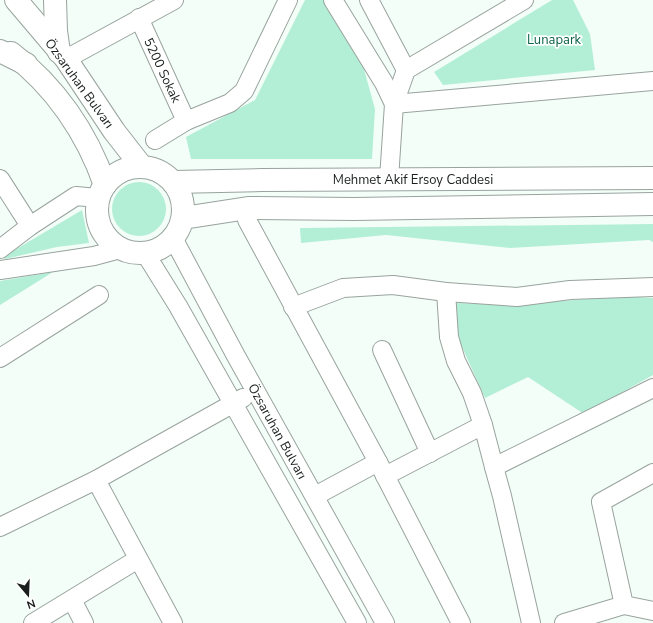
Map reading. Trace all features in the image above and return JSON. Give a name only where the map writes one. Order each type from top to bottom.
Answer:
[{"type":"main road","name":"Özsaruhan Bulvarı","points":[[16,0],[62,56],[114,131],[142,167]]},
{"type":"main road","points":[[55,0],[56,31],[62,56]]},
{"type":"main road","name":"Özsaruhan Bulvarı","points":[[0,45],[26,64],[47,84],[80,128],[92,152],[101,191]]},
{"type":"main road","points":[[0,51],[26,64]]},
{"type":"main road","points":[[142,167],[153,169],[164,174],[174,182],[180,193],[183,205],[183,218],[179,229],[173,238],[156,250],[145,253],[132,253],[120,249],[110,242],[102,231],[98,219],[101,191],[120,172],[130,168],[142,167]]},
{"type":"main road","name":"Mehmet Akif Ersoy Caddesi","points":[[174,182],[262,180],[653,178]]},
{"type":"main road","points":[[183,218],[248,208],[354,209],[653,204]]},
{"type":"street","points":[[62,56],[174,0]]},
{"type":"street","points":[[156,140],[186,121],[230,102],[244,91],[288,0]]},
{"type":"street","points":[[333,0],[384,83],[394,104]]},
{"type":"street","points":[[369,0],[406,70]]},
{"type":"street","points":[[389,180],[394,104],[406,70],[524,0]]},
{"type":"street","name":"5200 Sokak","points":[[139,18],[186,121]]},
{"type":"street","points":[[394,104],[653,81]]},
{"type":"street","points":[[0,179],[30,226]]},
{"type":"street","points":[[0,249],[30,226],[76,196],[101,191]]},
{"type":"street","points":[[247,220],[382,469],[461,623]]},
{"type":"street","name":"Özsaruhan Bulvarı","points":[[173,238],[385,623]]},
{"type":"street","points":[[0,270],[94,256],[120,249]]},
{"type":"street","name":"Özsaruhan Bulvarı","points":[[145,253],[156,268],[233,402],[357,623]]},
{"type":"street","points":[[293,307],[343,288],[393,285],[446,292],[517,297],[570,290],[653,287]]},
{"type":"street","points":[[446,292],[449,337],[456,361],[472,393],[483,425],[502,496],[531,623]]},
{"type":"street","points":[[0,358],[99,295]]},
{"type":"street","points":[[382,350],[430,454]]},
{"type":"street","points":[[494,467],[653,388]]},
{"type":"street","points":[[0,527],[96,480],[233,402],[257,392]]},
{"type":"street","points":[[315,496],[382,469],[430,454],[483,425]]},
{"type":"street","points":[[624,605],[601,502],[653,473]]},
{"type":"street","points":[[96,480],[173,623]]},
{"type":"street","points":[[33,623],[138,559]]},
{"type":"street","points":[[72,600],[84,623]]},
{"type":"street","points":[[564,623],[624,605],[653,611]]},
{"type":"green space","points":[[305,0],[325,0],[362,62],[375,109],[372,159],[191,159],[186,137],[255,100]]},
{"type":"green space","name":"Lunapark","points":[[552,0],[573,0],[590,34],[595,70],[443,85],[434,72]]},
{"type":"green space","points":[[139,182],[149,184],[158,190],[164,199],[166,209],[164,219],[158,228],[149,234],[139,236],[129,234],[120,228],[114,219],[112,209],[114,199],[120,190],[129,184]]},
{"type":"green space","points":[[82,210],[89,243],[57,247],[5,259],[3,257]]},
{"type":"green space","points":[[653,224],[653,242],[649,240],[510,248],[386,235],[301,243],[300,228]]},
{"type":"green space","points":[[53,272],[0,305],[0,281]]},
{"type":"green space","points":[[622,296],[653,298],[653,375],[587,412],[581,412],[528,377],[485,398],[458,338],[455,303],[513,305]]}]
